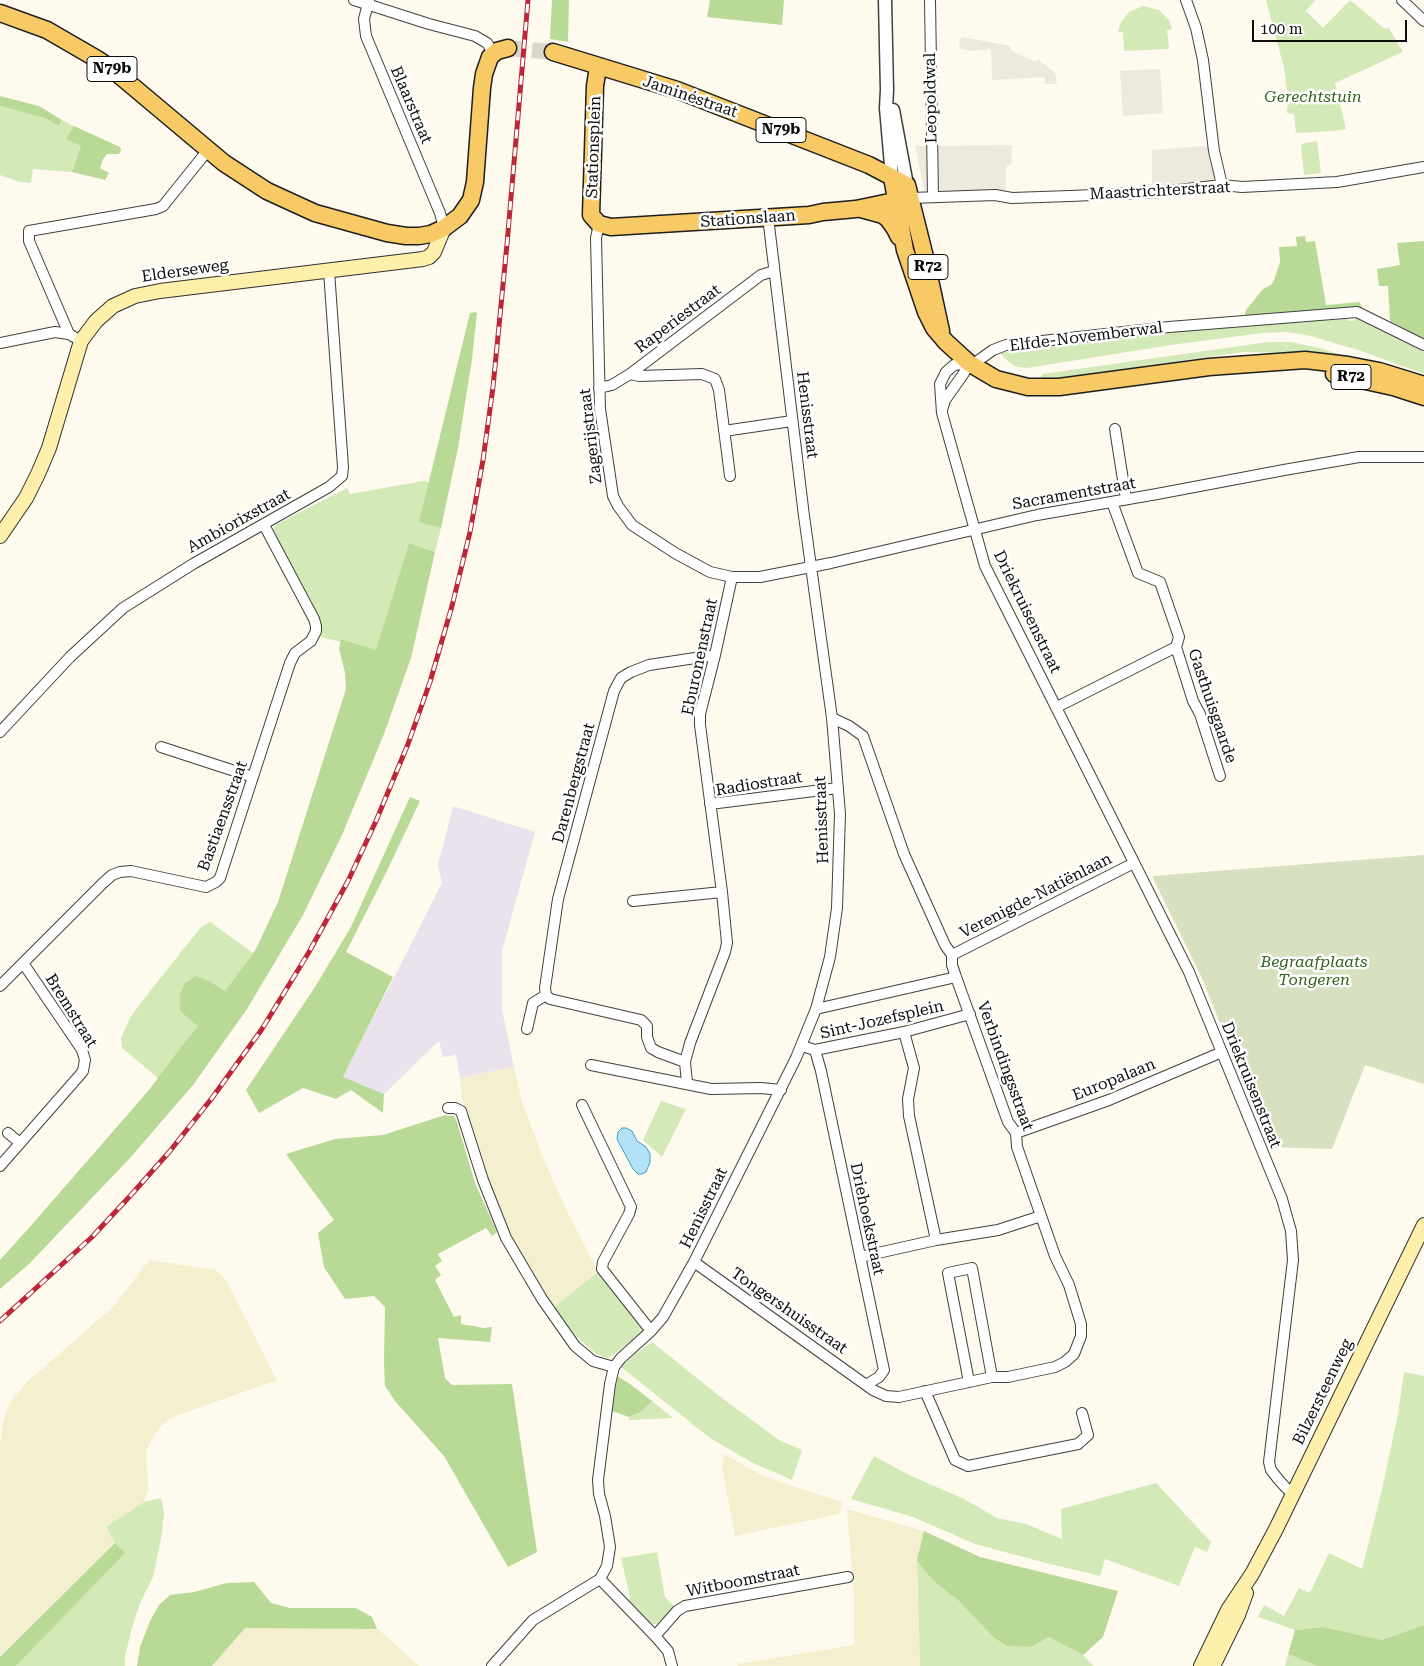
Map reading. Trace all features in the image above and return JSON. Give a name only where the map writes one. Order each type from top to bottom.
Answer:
[{"type":"main road","name":"N79b","points":[[0,13],[47,30],[112,69],[208,150],[240,175],[267,191],[315,213],[387,233],[406,236],[431,234],[444,228],[460,216],[467,207],[476,182],[482,88],[488,62],[501,51]]},
{"type":"main road","name":"Jaminéstraat","points":[[553,52],[677,90],[869,165],[892,177]]},
{"type":"main road","name":"Stationsplein","points":[[598,67],[595,86],[592,215],[599,224]]},
{"type":"main road","name":"Leopoldwal","points":[[892,177],[904,194]]},
{"type":"main road","name":"Stationslaan","points":[[599,224],[611,227],[768,217],[856,209],[904,194]]},
{"type":"main road","name":"R72","points":[[904,194],[905,250],[926,312],[934,328],[969,364],[987,375],[1008,383],[1028,387],[1059,387],[1209,367],[1306,360],[1379,371],[1424,385]]},
{"type":"main road","name":"R72","points":[[904,194],[926,257],[942,338]]},
{"type":"main road","points":[[856,209],[871,211],[888,219],[896,229],[905,250]]},
{"type":"main road","name":"Elderseweg","points":[[0,536],[16,514],[38,474],[49,448],[81,341],[96,321],[113,306],[135,296],[160,291],[429,257],[436,249],[444,228]]},
{"type":"main road","name":"R72","points":[[1276,363],[1310,371],[1345,375],[1424,397]]},
{"type":"main road","name":"Bilzersteenweg","points":[[1201,1666],[1228,1610],[1252,1574],[1294,1493],[1424,1225]]},
{"type":"main road","name":"Bilzersteenweg","points":[[1213,1666],[1238,1615],[1252,1574]]},
{"type":"street","points":[[354,0],[368,2],[428,24],[475,36],[501,51]]},
{"type":"street","name":"Leopoldwal","points":[[885,0],[886,108],[892,177]]},
{"type":"street","name":"Leopoldwal","points":[[930,0],[933,197]]},
{"type":"street","points":[[1186,0],[1196,28],[1203,60],[1214,151],[1222,185]]},
{"type":"street","points":[[1402,0],[1424,21]]},
{"type":"street","name":"Blaarstraat","points":[[368,2],[364,19],[366,36],[440,213],[444,228]]},
{"type":"street","name":"Leopoldwal","points":[[887,90],[893,109],[904,194]]},
{"type":"street","points":[[869,165],[878,162],[888,147]]},
{"type":"street","points":[[69,334],[29,241],[28,231],[156,209],[163,206],[208,150]]},
{"type":"street","name":"Maastrichterstraat","points":[[904,194],[933,197],[995,195],[1012,198],[1151,193],[1222,185],[1242,187],[1337,182],[1424,166]]},
{"type":"street","name":"Henisstraat","points":[[614,1367],[621,1358],[651,1331],[673,1303],[781,1090],[802,1046],[816,1009],[830,957],[837,908],[840,823],[832,718],[792,421],[768,217]]},
{"type":"street","name":"Zagerijstraat","points":[[599,224],[596,238],[600,409],[613,496],[632,525],[692,563],[710,572],[732,577]]},
{"type":"street","name":"Ambiorixstraat","points":[[0,732],[70,657],[124,608],[193,564],[264,525],[339,480],[343,472],[329,271]]},
{"type":"street","name":"Raperiestraat","points":[[600,388],[612,385],[630,374],[762,275],[774,271]]},
{"type":"street","name":"Elfde-Novemberwal","points":[[942,413],[940,384],[946,372],[954,365],[969,364],[981,360],[993,350],[1006,345],[1169,327],[1357,312],[1424,346]]},
{"type":"street","points":[[0,343],[55,332],[69,334],[81,341]]},
{"type":"street","points":[[942,413],[945,400],[969,364]]},
{"type":"street","points":[[630,374],[639,376],[702,374],[715,379],[719,390],[730,476]]},
{"type":"street","name":"Driekruisenstraat","points":[[942,413],[985,566],[1189,972],[1282,1199],[1291,1231],[1293,1260],[1269,1462],[1271,1470],[1278,1479],[1294,1493]]},
{"type":"street","points":[[724,431],[792,421]]},
{"type":"street","points":[[1115,429],[1126,500]]},
{"type":"street","name":"Sacramentstraat","points":[[732,577],[760,577],[812,567],[1038,515],[1342,459],[1359,457],[1424,457]]},
{"type":"street","name":"Gasthuisgaarde","points":[[1112,502],[1138,573],[1160,582],[1179,637],[1176,647],[1193,702],[1200,714],[1220,776]]},
{"type":"street","name":"Bastiaensstraat","points":[[0,986],[112,875],[131,871],[206,887],[220,878],[290,663],[295,653],[311,641],[316,631],[314,619],[264,525]]},
{"type":"street","name":"Eburonenstraat","points":[[710,804],[700,714],[732,577]]},
{"type":"street","name":"Gasthuisgaarde","points":[[1057,707],[1176,647]]},
{"type":"street","name":"Darenbergstraat","points":[[546,995],[546,979],[558,899],[614,691],[621,678],[630,672],[649,665],[715,655]]},
{"type":"street","name":"Verbindingsstraat","points":[[832,718],[849,726],[863,736],[904,854],[945,945],[952,955],[952,965],[956,977],[1008,1122],[1016,1133],[1017,1147],[1060,1269],[1069,1285],[1082,1330],[1080,1342],[1069,1359],[1055,1367],[1008,1377],[992,1377],[892,1397],[879,1394],[866,1385]]},
{"type":"street","points":[[160,747],[253,777]]},
{"type":"street","name":"Radiostraat","points":[[687,1083],[685,1062],[690,1043],[725,952],[726,943],[722,892],[710,804],[838,788]]},
{"type":"street","name":"Verenigde-Natiënlaan","points":[[952,955],[1134,863]]},
{"type":"street","points":[[633,901],[722,892]]},
{"type":"street","name":"Bremstraat","points":[[0,1166],[79,1076],[83,1071],[85,1060],[82,1050],[23,963]]},
{"type":"street","name":"Sint-Jozefsplein","points":[[816,1009],[956,977]]},
{"type":"street","points":[[527,1029],[533,1003],[546,995],[550,999],[641,1020],[647,1026],[651,1048],[685,1062]]},
{"type":"street","name":"Sint-Jozefsplein","points":[[802,1046],[815,1050],[904,1032],[970,1014]]},
{"type":"street","points":[[904,1032],[914,1068],[908,1099],[909,1116],[936,1240]]},
{"type":"street","name":"Driehoekstraat","points":[[815,1050],[884,1370],[879,1377],[866,1385]]},
{"type":"street","name":"Europalaan","points":[[1016,1133],[1109,1100],[1222,1052]]},
{"type":"street","points":[[591,1065],[711,1089],[761,1088],[781,1090]]},
{"type":"street","points":[[582,1105],[631,1207],[603,1262],[602,1269],[651,1331]]},
{"type":"street","points":[[448,1108],[455,1108],[461,1111],[483,1180],[506,1238],[542,1299],[575,1346],[593,1361],[605,1366],[614,1367],[610,1384],[598,1480],[610,1547],[607,1566],[600,1579],[533,1620],[492,1666]]},
{"type":"street","points":[[8,1133],[20,1143]]},
{"type":"street","points":[[860,1257],[936,1240],[998,1230],[1041,1216]]},
{"type":"street","name":"Tongershuisstraat","points":[[694,1262],[866,1385]]},
{"type":"street","points":[[970,1382],[948,1273],[972,1268],[992,1377]]},
{"type":"street","points":[[925,1390],[955,1460],[968,1466],[1078,1444],[1088,1436],[1082,1413]]},
{"type":"street","name":"Witboomstraat","points":[[655,1636],[677,1611],[685,1606],[848,1577]]},
{"type":"street","points":[[600,1579],[668,1651],[672,1666]]},
{"type":"shaded area","points":[[962,37],[1011,46],[1010,50],[1036,62],[1038,59],[1055,73],[1057,84],[1045,84],[1045,77],[994,80],[992,79],[991,49],[973,51],[959,48]]},
{"type":"shaded area","points":[[1160,69],[1163,113],[1123,116],[1120,71]]},
{"type":"shaded area","points":[[1012,145],[1011,165],[1006,165],[1006,190],[925,193],[915,146]]},
{"type":"shaded area","points":[[1208,147],[1215,183],[1154,187],[1152,184],[1152,150]]},
{"type":"shaded area","points":[[453,806],[535,832],[502,951],[502,1009],[514,1067],[460,1078],[456,1055],[443,1057],[439,1041],[384,1094],[343,1077],[442,883],[438,865]]},
{"type":"shaded area","points":[[514,1067],[522,1102],[544,1160],[598,1272],[553,1308],[511,1237],[487,1180],[462,1098],[460,1078]]},
{"type":"shaded area","points":[[149,1260],[216,1270],[226,1280],[277,1380],[170,1418],[160,1427],[146,1451],[148,1490],[144,1502],[106,1527],[115,1543],[0,1657],[0,1444],[3,1422],[10,1402],[27,1382],[115,1305]]},
{"type":"shaded area","points":[[724,1454],[760,1474],[843,1502],[839,1514],[735,1536],[722,1466]]},
{"type":"shaded area","points":[[847,1509],[924,1531],[917,1560],[920,1666],[738,1666],[737,1664],[854,1645],[854,1595]]},
{"type":"shaded area","points":[[245,1628],[378,1629],[419,1666],[212,1666]]},
{"type":"green space","points":[[552,0],[569,0],[568,42],[550,39]]},
{"type":"green space","points":[[710,0],[784,0],[782,25],[707,17]]},
{"type":"green space","name":"Gerechtstuin","points":[[1266,0],[1315,0],[1306,11],[1323,28],[1350,0],[1385,29],[1389,28],[1403,52],[1335,83],[1346,129],[1296,133],[1294,114],[1287,113],[1288,97],[1284,68]]},
{"type":"green space","points":[[1143,6],[1159,10],[1169,20],[1172,29],[1167,30],[1169,49],[1124,51],[1123,32],[1118,32],[1120,24],[1129,12]]},
{"type":"green space","points":[[0,96],[39,106],[62,120],[59,126],[44,118],[0,106]]},
{"type":"green space","points":[[0,106],[44,118],[59,126],[62,120],[74,126],[67,139],[81,146],[72,172],[33,169],[31,183],[20,182],[0,175]]},
{"type":"green space","points":[[74,126],[120,147],[119,154],[107,154],[103,159],[100,168],[109,173],[105,180],[72,172],[81,146],[66,139]]},
{"type":"green space","points":[[1317,141],[1321,173],[1304,175],[1301,144]]},
{"type":"green space","points":[[1305,236],[1306,242],[1315,241],[1326,305],[1360,302],[1365,310],[1244,319],[1246,310],[1263,289],[1271,285],[1274,280],[1280,262],[1279,247],[1297,246],[1296,237]]},
{"type":"green space","points":[[1424,241],[1424,339],[1390,321],[1388,286],[1379,286],[1377,269],[1400,265],[1397,243]]},
{"type":"green space","points":[[477,312],[472,359],[458,448],[441,528],[419,522],[470,313]]},
{"type":"green space","points":[[1347,317],[1349,321],[1353,321],[1356,318],[1424,352],[1424,374],[1358,350],[1307,335],[1285,332],[1262,333],[1171,345],[1027,368],[1017,367],[1000,353],[1145,332],[1150,336],[1155,332]]},
{"type":"green space","points":[[1268,342],[1291,342],[1320,348],[1367,363],[1322,355],[1243,352],[1044,380],[1040,379],[1042,374]]},
{"type":"green space","points":[[423,481],[430,482],[420,521],[441,528],[435,552],[409,543],[376,651],[342,639],[341,642],[321,637],[321,626],[274,537],[273,529],[277,524],[347,488],[350,494]]},
{"type":"green space","points":[[409,543],[435,552],[411,658],[384,734],[342,835],[303,915],[247,1009],[193,1085],[130,1158],[29,1264],[0,1289],[0,1260],[149,1090],[198,1026],[180,1011],[180,994],[185,983],[196,976],[211,982],[225,991],[256,949],[278,902],[346,689],[345,672],[339,649],[341,639],[376,650]]},
{"type":"green space","points":[[410,797],[420,801],[346,952],[393,977],[343,1077],[384,1094],[383,1113],[351,1090],[336,1099],[303,1088],[259,1113],[246,1090],[315,987],[351,927]]},
{"type":"green space","name":"Begraafplaats Tongeren","points":[[1424,855],[1424,1084],[1365,1065],[1332,1149],[1269,1147],[1202,978],[1152,876]]},
{"type":"green space","points":[[210,922],[253,953],[225,991],[211,982],[199,1026],[158,1078],[122,1048],[121,1038],[131,1016],[201,927]]},
{"type":"green space","points":[[661,1101],[686,1109],[662,1157],[643,1140]]},
{"type":"green space","points":[[445,1115],[454,1116],[457,1122],[475,1183],[497,1232],[492,1236],[486,1228],[438,1254],[442,1261],[435,1266],[441,1275],[435,1280],[454,1317],[461,1315],[461,1324],[484,1328],[492,1327],[490,1342],[438,1338],[445,1378],[452,1385],[512,1384],[537,1552],[508,1567],[444,1456],[395,1401],[385,1386],[385,1307],[374,1296],[345,1299],[324,1267],[318,1233],[334,1220],[286,1154],[335,1139],[383,1135]]},
{"type":"green space","points":[[598,1272],[645,1330],[609,1358],[595,1353],[570,1330],[553,1308]]},
{"type":"green space","points":[[652,1342],[718,1395],[779,1440],[802,1450],[792,1480],[751,1462],[710,1438],[621,1367]]},
{"type":"green space","points":[[1404,1372],[1424,1376],[1424,1625],[1382,1640],[1323,1627],[1295,1630],[1258,1617],[1264,1605],[1284,1616],[1299,1588],[1310,1593],[1329,1553],[1362,1569],[1381,1494],[1398,1414]]},
{"type":"green space","points":[[617,1377],[630,1384],[652,1401],[641,1412],[629,1417],[612,1411]]},
{"type":"green space","points":[[652,1401],[673,1418],[629,1420],[629,1417],[641,1412]]},
{"type":"green space","points":[[874,1456],[909,1475],[964,1499],[997,1518],[1026,1524],[1062,1539],[1061,1509],[1156,1483],[1211,1542],[1207,1552],[1195,1547],[1179,1586],[1105,1559],[1100,1576],[1046,1563],[975,1544],[913,1517],[851,1499]]},
{"type":"green space","points":[[161,1498],[164,1512],[162,1533],[153,1577],[140,1603],[131,1631],[125,1657],[125,1666],[16,1666],[124,1553],[115,1543],[106,1527],[144,1502]]},
{"type":"green space","points":[[924,1531],[980,1557],[1118,1591],[1103,1637],[1083,1655],[1049,1637],[1031,1647],[1007,1646],[994,1638],[958,1600],[937,1584],[917,1560]]},
{"type":"green space","points":[[115,1543],[125,1553],[16,1666],[0,1666],[0,1657]]},
{"type":"green space","points":[[657,1552],[665,1597],[674,1606],[662,1620],[657,1624],[653,1624],[647,1622],[629,1602],[630,1596],[621,1558]]},
{"type":"green space","points":[[917,1560],[937,1584],[958,1600],[994,1638],[1007,1646],[1031,1647],[1049,1637],[1083,1655],[1093,1666],[920,1666]]},
{"type":"green space","points":[[254,1582],[271,1603],[290,1608],[356,1608],[372,1617],[377,1629],[245,1628],[212,1666],[137,1666],[140,1647],[150,1621],[159,1605],[170,1595],[194,1592],[227,1583]]},
{"type":"green space","points":[[1424,1625],[1424,1666],[1318,1666],[1288,1654],[1295,1630],[1323,1627],[1382,1640]]},
{"type":"green space","points":[[1288,1654],[1308,1661],[1318,1666],[1285,1666]]},
{"type":"water","points":[[622,1128],[632,1131],[637,1141],[646,1147],[650,1154],[650,1162],[646,1172],[642,1174],[638,1174],[633,1169],[617,1139],[618,1132]]},
{"type":"tunnel","points":[[508,48],[553,52]]},
{"type":"railway","points":[[0,1321],[92,1237],[131,1195],[170,1151],[212,1098],[262,1029],[309,952],[348,881],[376,821],[408,744],[430,682],[452,606],[470,532],[483,460],[493,387],[507,244],[528,0]]}]
